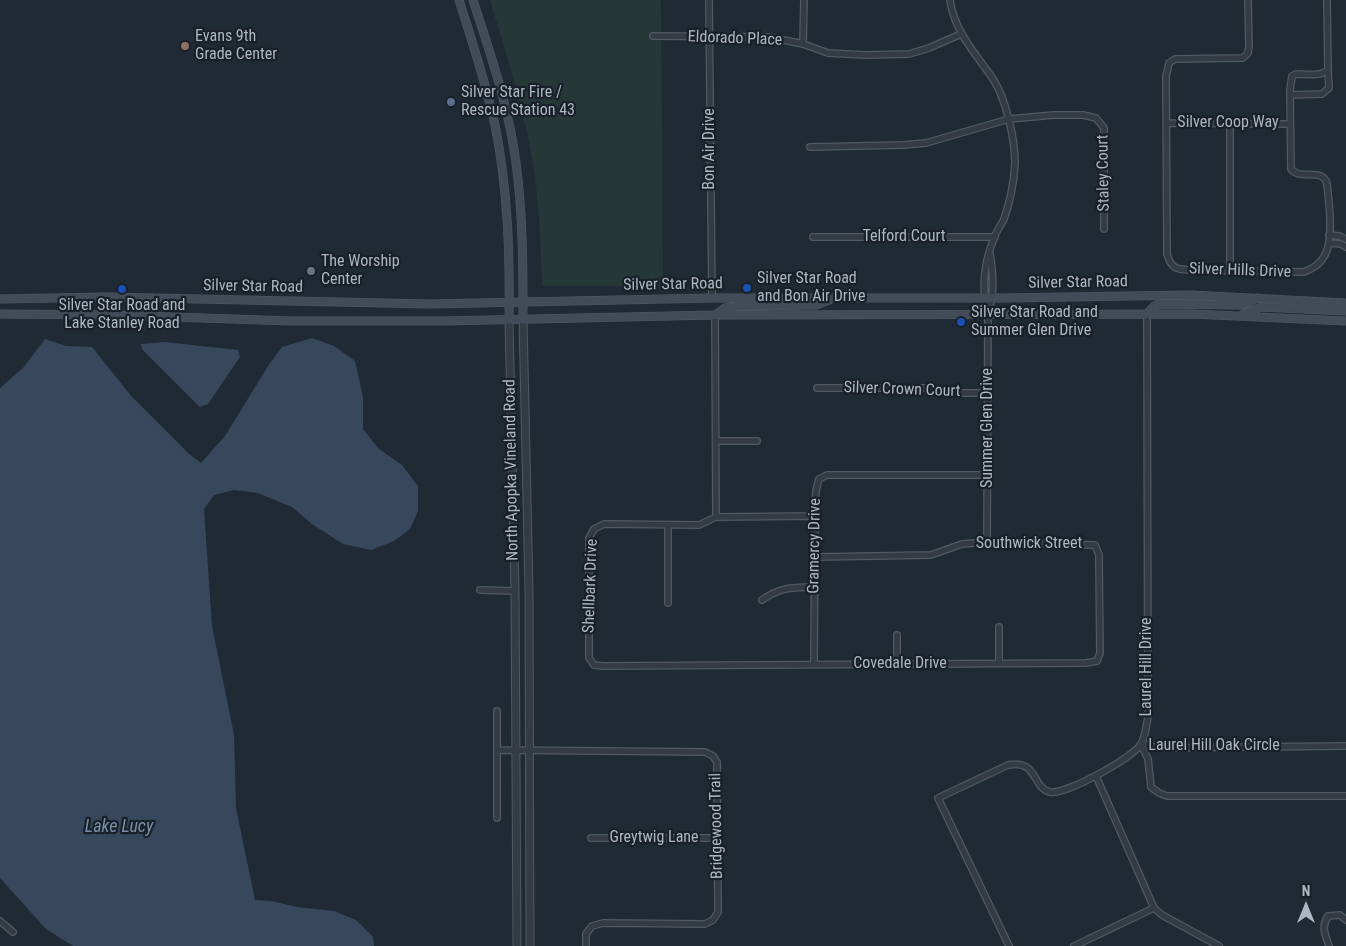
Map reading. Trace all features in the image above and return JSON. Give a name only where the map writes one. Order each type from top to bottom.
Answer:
[{"type":"main road","name":"North Apopka Vineland Road","points":[[459,0],[495,124],[504,178],[509,226],[509,320]]},
{"type":"main road","name":"North Apopka Vineland Road","points":[[473,0],[506,108],[516,161],[521,202],[523,319]]},
{"type":"main road","name":"Silver Star Road","points":[[0,299],[105,297],[430,304],[712,298],[993,298],[1191,295],[1346,303]]},
{"type":"main road","points":[[715,316],[725,308],[740,306],[816,305],[836,298]]},
{"type":"main road","points":[[1147,314],[1154,306],[1160,304],[1242,305],[1259,298]]},
{"type":"main road","points":[[1238,315],[1261,308],[1346,311]]},
{"type":"main road","name":"Silver Star Road","points":[[0,314],[115,315],[291,321],[509,320],[715,316],[1147,314],[1238,315],[1346,322]]},
{"type":"street","name":"Bon Air Drive","points":[[709,0],[712,298]]},
{"type":"street","points":[[804,0],[804,44]]},
{"type":"street","points":[[950,0],[951,10],[961,34],[994,80],[1001,95],[1009,119],[1015,162],[1012,190],[1004,219],[990,250],[984,278],[983,298],[988,314]]},
{"type":"street","name":"Silver Hills Drive","points":[[1248,0],[1249,47],[1248,53],[1243,58],[1175,59],[1169,63],[1166,76],[1167,254],[1170,264],[1175,268],[1304,272],[1313,268],[1325,256],[1329,243],[1329,207],[1326,179],[1322,176],[1297,174],[1291,169],[1290,95],[1292,76],[1296,74],[1320,74],[1328,70]]},
{"type":"street","points":[[1290,95],[1322,94],[1329,88],[1327,0]]},
{"type":"street","name":"Eldorado Place","points":[[653,36],[769,37],[804,44],[828,53],[866,55],[909,54],[929,48],[961,34]]},
{"type":"street","name":"Staley Court","points":[[1009,119],[1064,115],[1083,115],[1096,118],[1104,128],[1104,229]]},
{"type":"street","points":[[810,146],[926,143],[1009,119]]},
{"type":"street","name":"Silver Coop Way","points":[[1166,122],[1290,124]]},
{"type":"street","points":[[1230,123],[1230,271]]},
{"type":"street","points":[[1329,235],[1346,239]]},
{"type":"street","name":"Telford Court","points":[[813,237],[995,237]]},
{"type":"street","points":[[1329,243],[1341,244],[1346,247]]},
{"type":"street","points":[[988,314],[993,298],[994,277],[990,250]]},
{"type":"street","name":"Summer Glen Drive","points":[[987,542],[988,314]]},
{"type":"street","name":"Laurel Hill Drive","points":[[1141,744],[1146,732],[1148,717],[1147,314]]},
{"type":"street","points":[[715,316],[716,517]]},
{"type":"street","name":"North Apopka Vineland Road","points":[[523,319],[529,591],[530,946]]},
{"type":"street","name":"North Apopka Vineland Road","points":[[509,320],[515,591],[517,946]]},
{"type":"street","name":"Silver Crown Court","points":[[817,388],[927,388],[963,392],[987,392]]},
{"type":"street","points":[[716,441],[757,441]]},
{"type":"street","name":"Gramercy Drive","points":[[814,664],[815,516],[819,479],[827,475],[988,475]]},
{"type":"street","name":"Shellbark Drive","points":[[589,658],[589,538],[594,529],[604,524],[699,524],[716,517],[815,516]]},
{"type":"street","points":[[668,525],[668,603]]},
{"type":"street","name":"Southwick Street","points":[[816,557],[931,555],[962,544],[987,542],[1095,545]]},
{"type":"street","name":"Covedale Drive","points":[[589,658],[594,666],[897,663],[999,664],[1086,663],[1097,661],[1100,653],[1099,555],[1095,545]]},
{"type":"street","points":[[762,600],[775,591],[786,588],[815,587]]},
{"type":"street","points":[[480,590],[515,591]]},
{"type":"street","points":[[999,627],[999,664]]},
{"type":"street","points":[[897,635],[897,663]]},
{"type":"street","points":[[497,711],[497,818]]},
{"type":"street","points":[[1009,946],[938,798],[1008,765],[1015,764],[1024,765],[1034,772],[1043,788],[1050,792],[1058,792],[1096,776],[1134,752],[1141,744]]},
{"type":"street","name":"Laurel Hill Oak Circle","points":[[1141,744],[1159,748],[1346,746]]},
{"type":"street","name":"Laurel Hill Oak Circle","points":[[1141,744],[1148,759],[1151,787],[1167,796],[1346,796]]},
{"type":"street","name":"Bridgewood Trail","points":[[497,750],[705,752],[713,756],[717,762],[718,912],[713,920],[705,924],[603,923],[592,926],[586,934],[586,946]]},
{"type":"street","points":[[1096,776],[1154,908],[1162,915],[1220,946]]},
{"type":"street","name":"Greytwig Lane","points":[[591,838],[717,838]]},
{"type":"street","points":[[1074,946],[1154,908]]},
{"type":"street","points":[[1328,946],[1323,930],[1328,916],[1340,915],[1346,920]]},
{"type":"street","points":[[0,921],[13,932]]},
{"type":"green space","points":[[490,0],[661,0],[663,286],[542,286],[537,194],[533,163],[520,101]]},
{"type":"water","name":"Lake Lucy","points":[[312,338],[334,346],[355,361],[363,397],[363,429],[379,449],[402,465],[418,486],[418,511],[410,529],[394,541],[371,550],[343,544],[312,524],[292,507],[258,493],[234,490],[214,495],[204,509],[212,626],[234,735],[236,808],[255,900],[334,911],[356,920],[373,937],[374,946],[73,946],[46,929],[0,878],[0,388],[23,368],[45,339],[66,346],[92,347],[132,397],[188,453],[201,463],[225,436],[282,347]]},
{"type":"water","points":[[165,342],[238,350],[240,357],[208,404],[200,407],[142,349],[141,344]]},
{"type":"place","name":"Evans 9th Grade Center","points":[[185,46]]},
{"type":"place","name":"Silver Star Fire / Rescue Station 43","points":[[451,102]]},
{"type":"place","name":"The Worship Center","points":[[311,271]]},
{"type":"place","name":"Silver Star Road and Bon Air Drive","points":[[747,288]]},
{"type":"place","name":"Silver Star Road and Lake Stanley Road","points":[[122,289]]},
{"type":"place","name":"Silver Star Road and Summer Glen Drive","points":[[961,322]]}]
